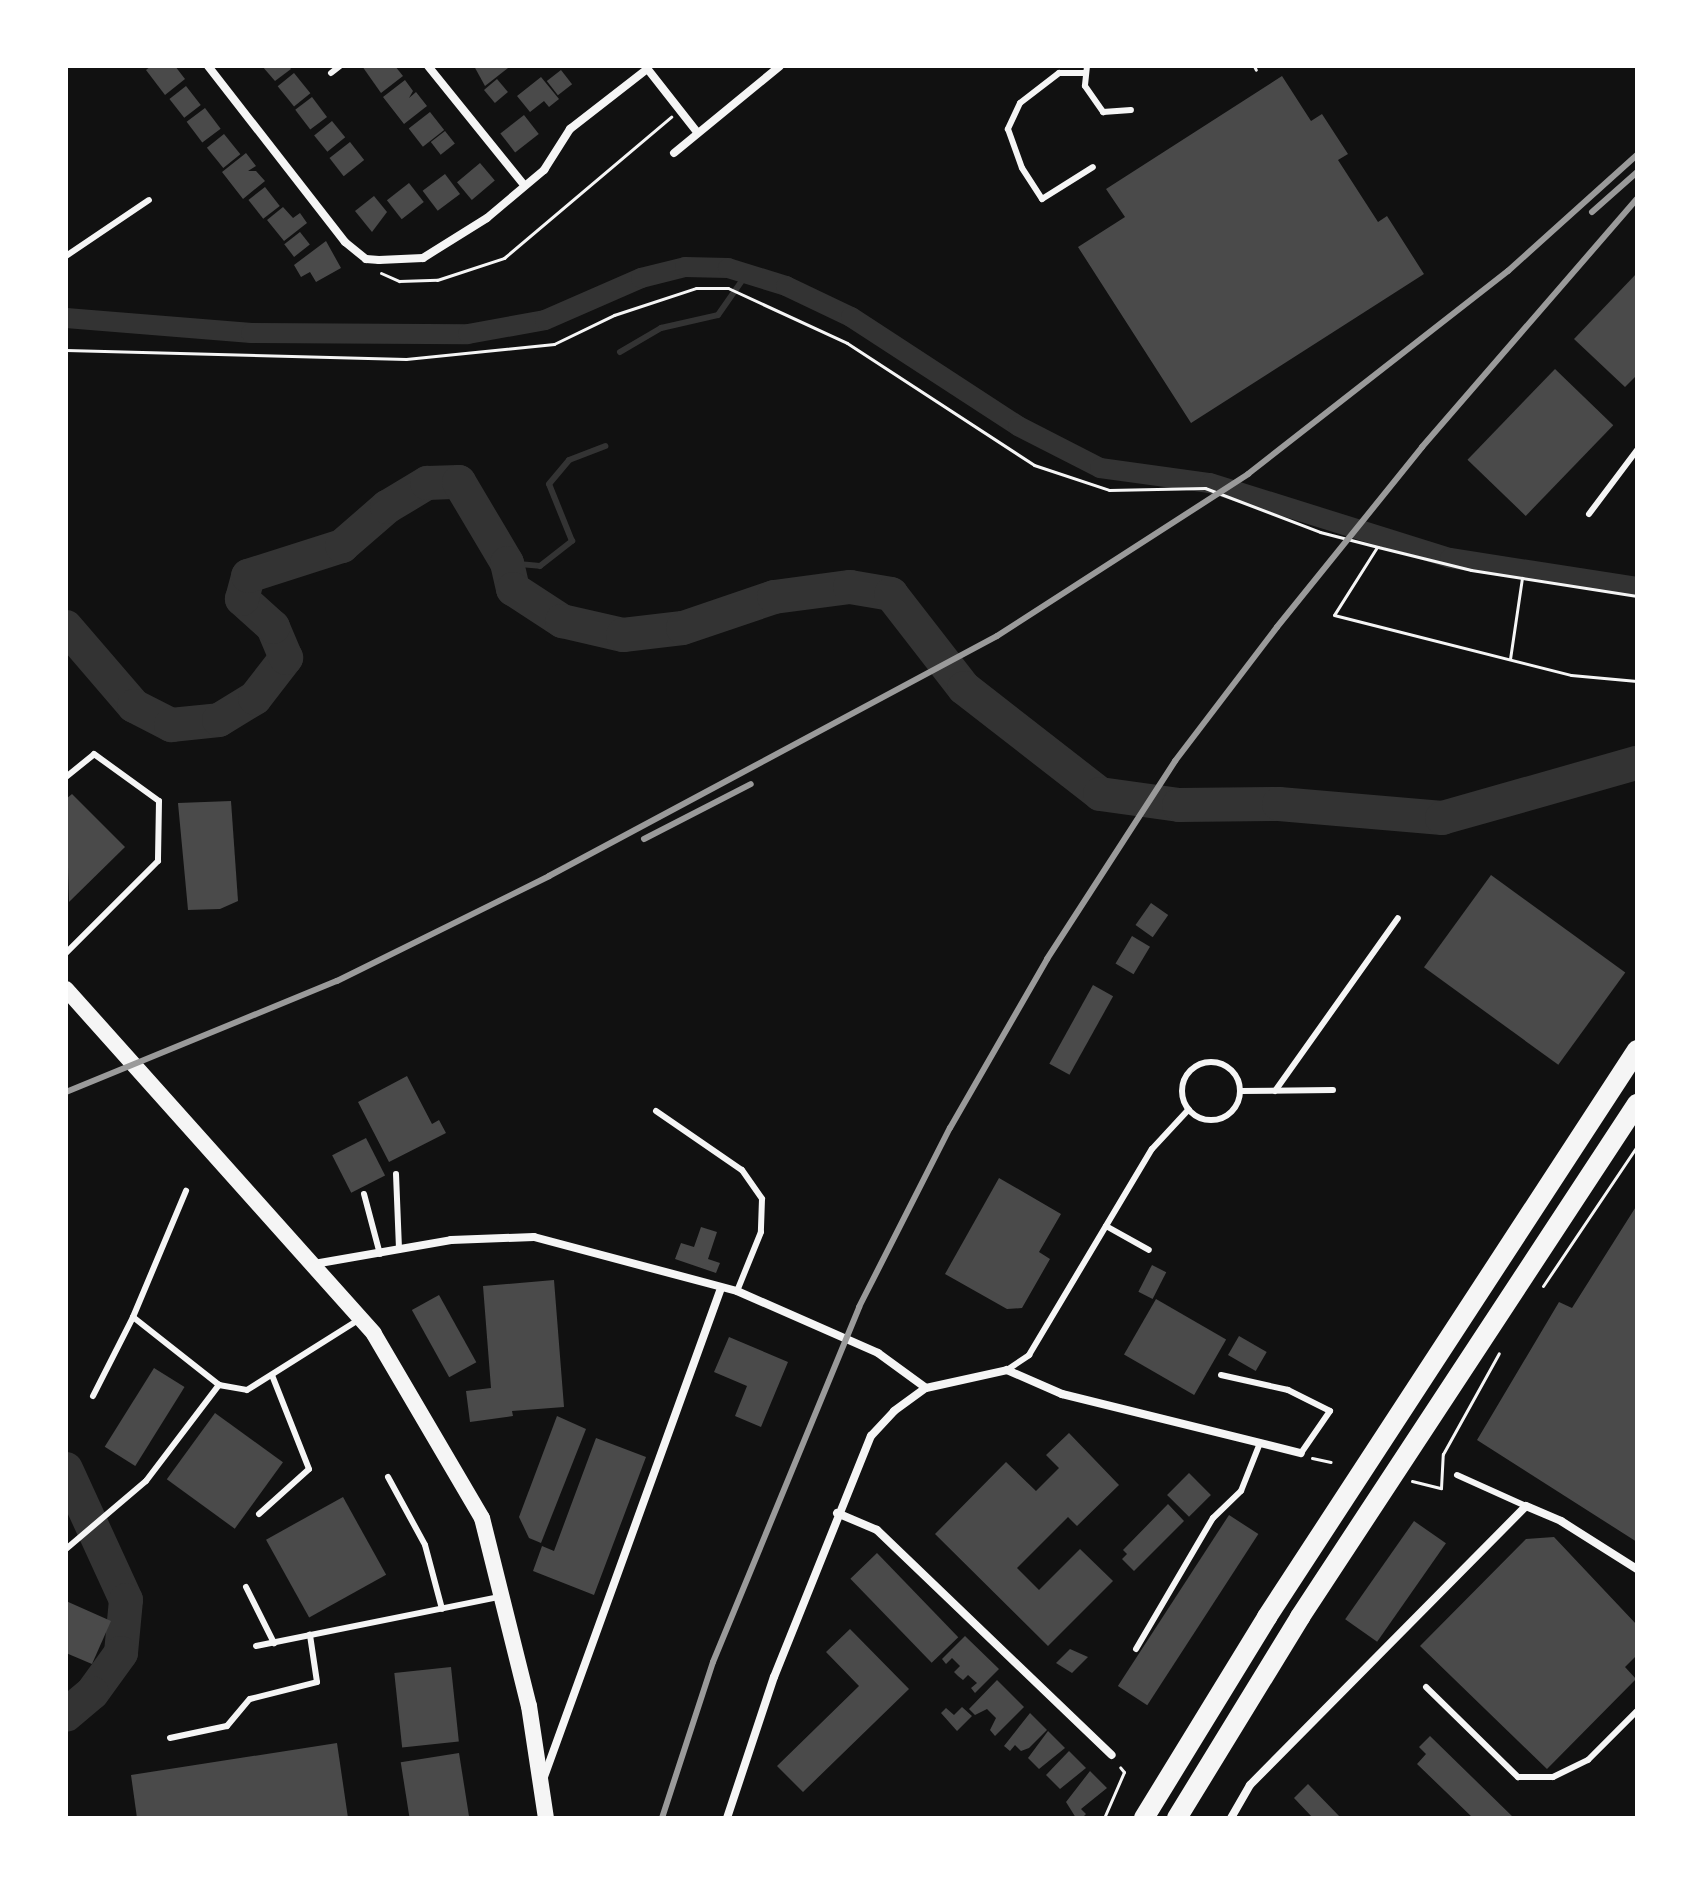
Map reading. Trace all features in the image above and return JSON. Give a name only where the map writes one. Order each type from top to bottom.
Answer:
[{"type":"highway","points":[[1144,1818],[1284,1591],[1637,1050]]},
{"type":"highway","points":[[1177,1818],[1300,1617],[1637,1104]]},
{"type":"main road","points":[[66,989],[361,1318],[482,1518],[529,1706],[546,1818]]},
{"type":"street","points":[[208,66],[345,242],[366,259],[423,258],[441,251],[544,170],[570,129],[646,68],[697,132]]},
{"type":"street","points":[[428,66],[524,185]]},
{"type":"street","points":[[674,153],[780,66]]},
{"type":"street","points":[[314,1264],[451,1240],[534,1237],[737,1291],[878,1353],[926,1388]]},
{"type":"street","points":[[541,1785],[721,1288]]},
{"type":"street","points":[[727,1818],[837,1513],[871,1436],[894,1411],[926,1388],[1007,1370],[1062,1394],[1301,1453]]},
{"type":"street","points":[[1231,1818],[1250,1785],[1526,1506],[1561,1521],[1637,1569]]},
{"type":"street","points":[[837,1513],[877,1530],[1112,1755]]},
{"type":"lane","points":[[331,73],[340,66]]},
{"type":"lane","points":[[1093,167],[1042,199],[1022,168],[1008,129],[1020,103],[1059,73],[1086,70],[1085,86],[1103,112],[1131,110]]},
{"type":"lane","points":[[66,256],[149,200]]},
{"type":"lane","points":[[1589,514],[1637,450]]},
{"type":"lane","points":[[66,777],[94,754],[159,801],[158,861],[66,953]]},
{"type":"lane","points":[[1275,1091],[1398,918]]},
{"type":"lane","points":[[1197,1065],[1227,1066],[1241,1091],[1238,1104],[1223,1118],[1209,1120],[1189,1109],[1183,1081],[1197,1065]]},
{"type":"lane","points":[[1241,1091],[1333,1090]]},
{"type":"lane","points":[[1007,1370],[1029,1355],[1152,1149],[1189,1109]]},
{"type":"lane","points":[[656,1111],[742,1170],[762,1199],[761,1232],[737,1291]]},
{"type":"lane","points":[[396,1174],[399,1250]]},
{"type":"lane","points":[[93,1396],[133,1317],[186,1191]]},
{"type":"lane","points":[[364,1194],[380,1254]]},
{"type":"lane","points":[[1106,1226],[1149,1250]]},
{"type":"lane","points":[[133,1317],[219,1385],[247,1390],[361,1318]]},
{"type":"lane","points":[[259,1514],[309,1469],[272,1375]]},
{"type":"lane","points":[[1221,1375],[1288,1390],[1330,1411],[1301,1453]]},
{"type":"lane","points":[[66,1549],[146,1481],[219,1385]]},
{"type":"lane","points":[[1136,1649],[1213,1518],[1241,1491],[1260,1443]]},
{"type":"lane","points":[[1457,1475],[1526,1506]]},
{"type":"lane","points":[[388,1477],[425,1545],[442,1609]]},
{"type":"lane","points":[[246,1587],[274,1643]]},
{"type":"lane","points":[[256,1646],[502,1597]]},
{"type":"lane","points":[[170,1738],[227,1726],[250,1699],[317,1682],[310,1635]]},
{"type":"lane","points":[[1426,1687],[1518,1777],[1553,1777],[1588,1760],[1637,1711]]},
{"type":"path","points":[[366,259],[399,281],[437,280],[487,267],[522,247],[680,110]]},
{"type":"path","points":[[66,350],[406,359],[554,344],[614,315],[696,288],[728,288],[748,300],[847,343],[1034,465],[1109,490],[1205,488],[1320,532],[1378,547],[1522,578],[1637,596]]},
{"type":"path","points":[[1378,547],[1334,615],[1571,675],[1637,681]]},
{"type":"path","points":[[1510,659],[1522,578]]},
{"type":"path","points":[[1539,1291],[1637,1146]]},
{"type":"path","points":[[1401,1479],[1441,1488],[1443,1454],[1501,1350]]},
{"type":"path","points":[[1301,1453],[1331,1462]]},
{"type":"path","points":[[1104,1818],[1124,1772],[1112,1755]]},
{"type":"building","points":[[151,66],[175,66],[185,79],[165,95],[146,70]]},
{"type":"building","points":[[262,66],[289,66],[291,69],[275,81]]},
{"type":"building","points":[[362,66],[395,66],[403,76],[381,93]]},
{"type":"building","points":[[474,66],[506,66],[508,68],[485,86]]},
{"type":"building","points":[[561,70],[572,84],[558,95],[547,81]]},
{"type":"building","points":[[294,73],[310,93],[294,106],[278,86]]},
{"type":"building","points":[[1282,76],[1311,121],[1322,114],[1348,154],[1338,160],[1378,222],[1387,216],[1424,274],[1191,423],[1078,247],[1125,217],[1106,189]]},
{"type":"building","points":[[541,77],[559,99],[549,107],[544,101],[530,112],[517,96]]},
{"type":"building","points":[[497,79],[508,92],[495,103],[484,90]]},
{"type":"building","points":[[405,80],[413,91],[409,98],[416,92],[427,106],[404,124],[383,97]]},
{"type":"building","points":[[186,86],[201,105],[184,118],[169,99]]},
{"type":"building","points":[[312,97],[327,117],[310,130],[295,110]]},
{"type":"building","points":[[205,108],[221,129],[202,143],[187,122]]},
{"type":"building","points":[[430,112],[444,130],[423,147],[409,129]]},
{"type":"building","points":[[524,115],[539,134],[515,152],[500,133]]},
{"type":"building","points":[[332,121],[345,137],[327,152],[314,135]]},
{"type":"building","points":[[445,131],[455,144],[441,155],[431,142]]},
{"type":"building","points":[[224,134],[240,154],[223,168],[207,148]]},
{"type":"building","points":[[350,142],[364,160],[344,176],[330,158]]},
{"type":"building","points":[[246,153],[256,166],[248,171],[256,171],[265,181],[243,199],[222,172]]},
{"type":"building","points":[[480,163],[495,181],[472,200],[457,182]]},
{"type":"building","points":[[445,174],[460,194],[438,211],[423,191]]},
{"type":"building","points":[[409,183],[424,202],[402,219],[387,200]]},
{"type":"building","points":[[265,187],[280,206],[263,219],[248,200]]},
{"type":"building","points":[[374,196],[387,212],[372,232],[355,211]]},
{"type":"building","points":[[283,207],[293,218],[300,213],[307,223],[284,241],[267,220]]},
{"type":"building","points":[[300,232],[310,245],[294,257],[284,244]]},
{"type":"building","points":[[326,241],[341,268],[316,282],[310,272],[301,277],[294,265]]},
{"type":"building","points":[[1637,273],[1637,375],[1625,387],[1574,339]]},
{"type":"building","points":[[1555,369],[1613,425],[1526,516],[1467,460]]},
{"type":"building","points":[[72,794],[125,847],[69,902],[66,799]]},
{"type":"building","points":[[231,801],[238,901],[220,909],[188,910],[178,803]]},
{"type":"building","points":[[1491,875],[1625,973],[1558,1065],[1424,967]]},
{"type":"building","points":[[1151,903],[1168,915],[1153,937],[1136,925]]},
{"type":"building","points":[[1132,936],[1150,947],[1134,974],[1116,963]]},
{"type":"building","points":[[1093,985],[1113,996],[1069,1075],[1049,1064]]},
{"type":"building","points":[[407,1076],[432,1124],[439,1120],[446,1133],[389,1162],[358,1102]]},
{"type":"building","points":[[366,1138],[385,1175],[351,1193],[332,1155]]},
{"type":"building","points":[[999,1178],[1061,1214],[1039,1252],[1050,1259],[1022,1308],[1007,1309],[945,1274]]},
{"type":"building","points":[[1637,1205],[1637,1542],[1477,1440],[1559,1302],[1572,1308]]},
{"type":"building","points":[[701,1227],[717,1232],[708,1259],[720,1263],[716,1273],[675,1259],[681,1243],[694,1247]]},
{"type":"building","points":[[1152,1265],[1166,1272],[1153,1299],[1138,1292]]},
{"type":"building","points":[[554,1280],[564,1407],[512,1411],[513,1416],[470,1422],[466,1391],[491,1388],[483,1286]]},
{"type":"building","points":[[439,1295],[476,1362],[449,1377],[412,1310]]},
{"type":"building","points":[[1156,1299],[1226,1340],[1194,1395],[1124,1354]]},
{"type":"building","points":[[1239,1336],[1267,1352],[1256,1371],[1228,1355]]},
{"type":"building","points":[[729,1337],[788,1362],[761,1427],[735,1416],[747,1386],[714,1372]]},
{"type":"building","points":[[154,1368],[185,1387],[135,1466],[105,1447]]},
{"type":"building","points":[[215,1413],[283,1462],[235,1529],[167,1479]]},
{"type":"building","points":[[557,1416],[586,1429],[541,1543],[529,1538],[519,1517]]},
{"type":"building","points":[[1069,1433],[1119,1485],[1077,1526],[1068,1517],[1017,1568],[1039,1590],[1080,1549],[1113,1581],[1048,1646],[935,1534],[1006,1462],[1036,1491],[1059,1468],[1046,1455]]},
{"type":"building","points":[[596,1438],[646,1457],[594,1595],[533,1571],[542,1546],[554,1551]]},
{"type":"building","points":[[1189,1473],[1211,1495],[1189,1517],[1167,1495]]},
{"type":"building","points":[[343,1497],[386,1575],[309,1618],[266,1540]]},
{"type":"building","points":[[1168,1504],[1184,1521],[1134,1571],[1122,1559],[1127,1554],[1123,1550]]},
{"type":"building","points":[[1229,1515],[1258,1534],[1147,1705],[1118,1686]]},
{"type":"building","points":[[1414,1521],[1446,1543],[1377,1642],[1345,1619]]},
{"type":"building","points":[[1554,1537],[1637,1625],[1637,1655],[1625,1667],[1636,1679],[1547,1769],[1420,1646],[1526,1539]]},
{"type":"building","points":[[877,1553],[958,1637],[932,1663],[850,1579]]},
{"type":"building","points":[[66,1601],[111,1621],[92,1664],[66,1653]]},
{"type":"building","points":[[850,1629],[909,1689],[803,1792],[777,1766],[859,1686],[826,1652]]},
{"type":"building","points":[[965,1636],[999,1669],[975,1693],[971,1688],[977,1683],[968,1675],[963,1680],[954,1672],[960,1666],[952,1658],[946,1664],[942,1659]]},
{"type":"building","points":[[1070,1649],[1088,1657],[1072,1673],[1056,1663]]},
{"type":"building","points":[[451,1667],[459,1742],[402,1748],[394,1673]]},
{"type":"building","points":[[997,1680],[1024,1707],[995,1736],[990,1730],[996,1718],[987,1709],[975,1715],[969,1709]]},
{"type":"building","points":[[962,1707],[972,1716],[957,1731],[941,1713],[946,1708],[954,1715]]},
{"type":"building","points":[[1030,1713],[1047,1730],[1029,1748],[1021,1751],[1015,1745],[1010,1751],[1004,1746]]},
{"type":"building","points":[[1048,1731],[1065,1748],[1039,1769],[1028,1758]]},
{"type":"building","points":[[1430,1736],[1514,1818],[1473,1818],[1417,1764],[1426,1754],[1419,1747]]},
{"type":"building","points":[[337,1743],[348,1818],[137,1818],[131,1775]]},
{"type":"building","points":[[1069,1751],[1086,1768],[1060,1789],[1046,1775]]},
{"type":"building","points":[[459,1753],[469,1816],[410,1818],[401,1762]]},
{"type":"building","points":[[1090,1771],[1107,1788],[1081,1809],[1086,1814],[1082,1818],[1076,1818],[1066,1802]]},
{"type":"building","points":[[1308,1784],[1341,1818],[1313,1818],[1294,1798]]},
{"type":"waterway","points":[[66,318],[251,333],[468,334],[545,320],[641,278],[685,267],[728,268],[786,286],[851,317],[1018,426],[1100,468],[1210,483],[1450,558],[1637,587]]},
{"type":"waterway","points":[[620,352],[661,328],[718,315],[748,272]]},
{"type":"waterway","points":[[507,563],[540,566],[572,541],[549,484],[569,460],[605,446]]},
{"type":"waterway","points":[[66,627],[134,706],[171,725],[219,720],[255,698],[286,658],[273,627],[242,599],[248,576],[342,546],[387,507],[427,483],[459,482],[507,563],[513,589],[562,621],[623,635],[683,628],[774,597],[850,587],[891,594],[964,688],[1100,794],[1179,805],[1279,804],[1442,818],[1637,763]]},
{"type":"waterway","points":[[66,1469],[126,1600],[121,1653],[92,1693],[66,1715]]},
{"type":"railway","points":[[66,1092],[337,981],[549,876],[997,636],[1248,474],[1508,271],[1637,155]]},
{"type":"railway","points":[[1592,212],[1637,172]]},
{"type":"railway","points":[[662,1818],[713,1662],[859,1307],[950,1128],[1047,959],[1175,761],[1277,627],[1422,447],[1637,199]]},
{"type":"railway","points":[[644,839],[751,784]]}]
